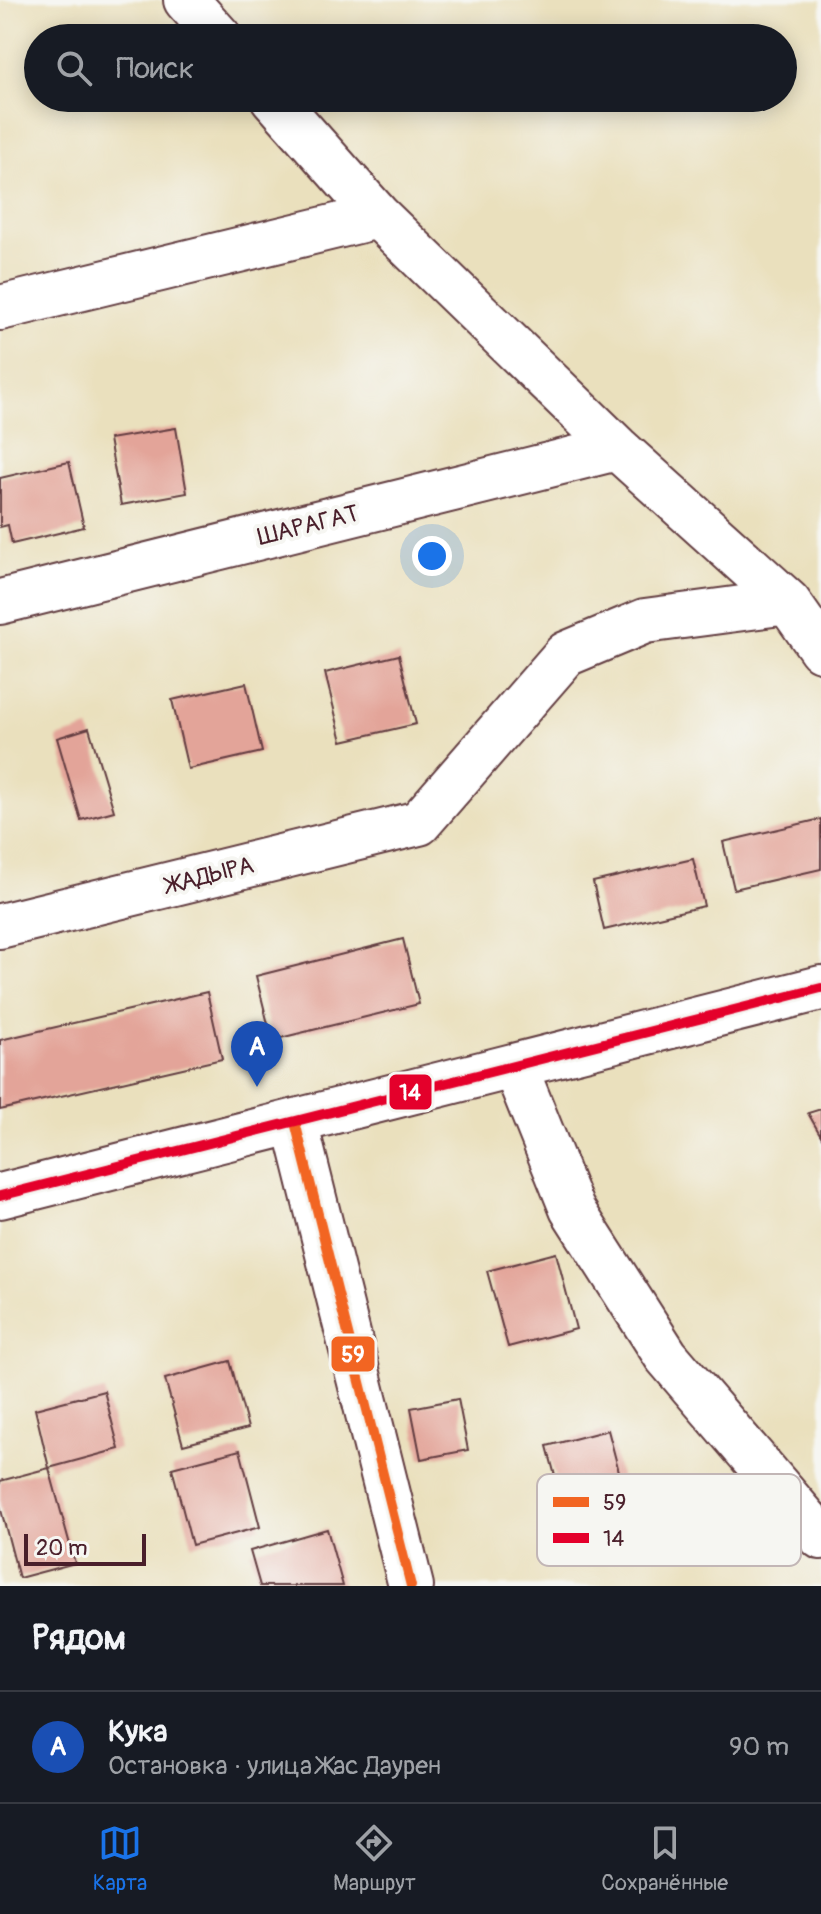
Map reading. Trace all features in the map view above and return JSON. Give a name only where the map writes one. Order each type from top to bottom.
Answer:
[{"type":"street","points":[[186,0],[207,24]]},
{"type":"street","points":[[285,112],[378,216],[617,448],[788,602],[821,649]]},
{"type":"street","points":[[0,308],[378,216]]},
{"type":"street","name":"ШАРАГАТ","points":[[0,602],[617,448]]},
{"type":"street","name":"ЖАДЫРА","points":[[0,926],[419,823],[566,654],[645,621],[788,602]]},
{"type":"street","points":[[0,1196],[821,988]]},
{"type":"street","points":[[515,1067],[572,1209],[666,1356],[767,1474]]},
{"type":"street","points":[[295,1122],[411,1586]]},
{"type":"street","points":[[801,1514],[821,1537]]},
{"type":"building","points":[[176,428],[187,493],[121,505],[109,439]]},
{"type":"building","points":[[69,462],[84,527],[12,544],[8,525],[0,527],[0,478]]},
{"type":"building","points":[[399,655],[416,724],[342,741],[325,673]]},
{"type":"building","points":[[246,683],[262,752],[188,769],[172,700]]},
{"type":"building","points":[[89,728],[114,811],[81,820],[57,738]]},
{"type":"building","points":[[821,819],[821,869],[734,889],[723,842]]},
{"type":"building","points":[[693,859],[704,906],[604,930],[593,882]]},
{"type":"building","points":[[403,939],[419,1004],[272,1040],[256,976]]},
{"type":"building","points":[[207,992],[222,1059],[0,1110],[0,1040]]},
{"type":"building","points":[[821,1109],[821,1136],[808,1113]]},
{"type":"building","points":[[556,1253],[576,1329],[508,1347],[487,1271]]},
{"type":"building","points":[[230,1361],[248,1428],[183,1445],[165,1379]]},
{"type":"building","points":[[104,1391],[119,1449],[49,1468],[35,1409]]},
{"type":"building","points":[[458,1399],[468,1450],[421,1459],[411,1408]]},
{"type":"building","points":[[608,1430],[620,1474],[555,1474],[547,1446]]},
{"type":"building","points":[[240,1450],[260,1527],[192,1545],[172,1468]]},
{"type":"building","points":[[49,1468],[75,1563],[19,1578],[0,1506],[0,1481]]},
{"type":"building","points":[[327,1529],[343,1586],[260,1586],[250,1551]]},
{"type":"transit line","name":"14","points":[[0,1196],[821,988]]},
{"type":"transit line","name":"59","points":[[295,1122],[411,1586]]},
{"type":"place","name":"Кука","points":[[257,1087]]}]
